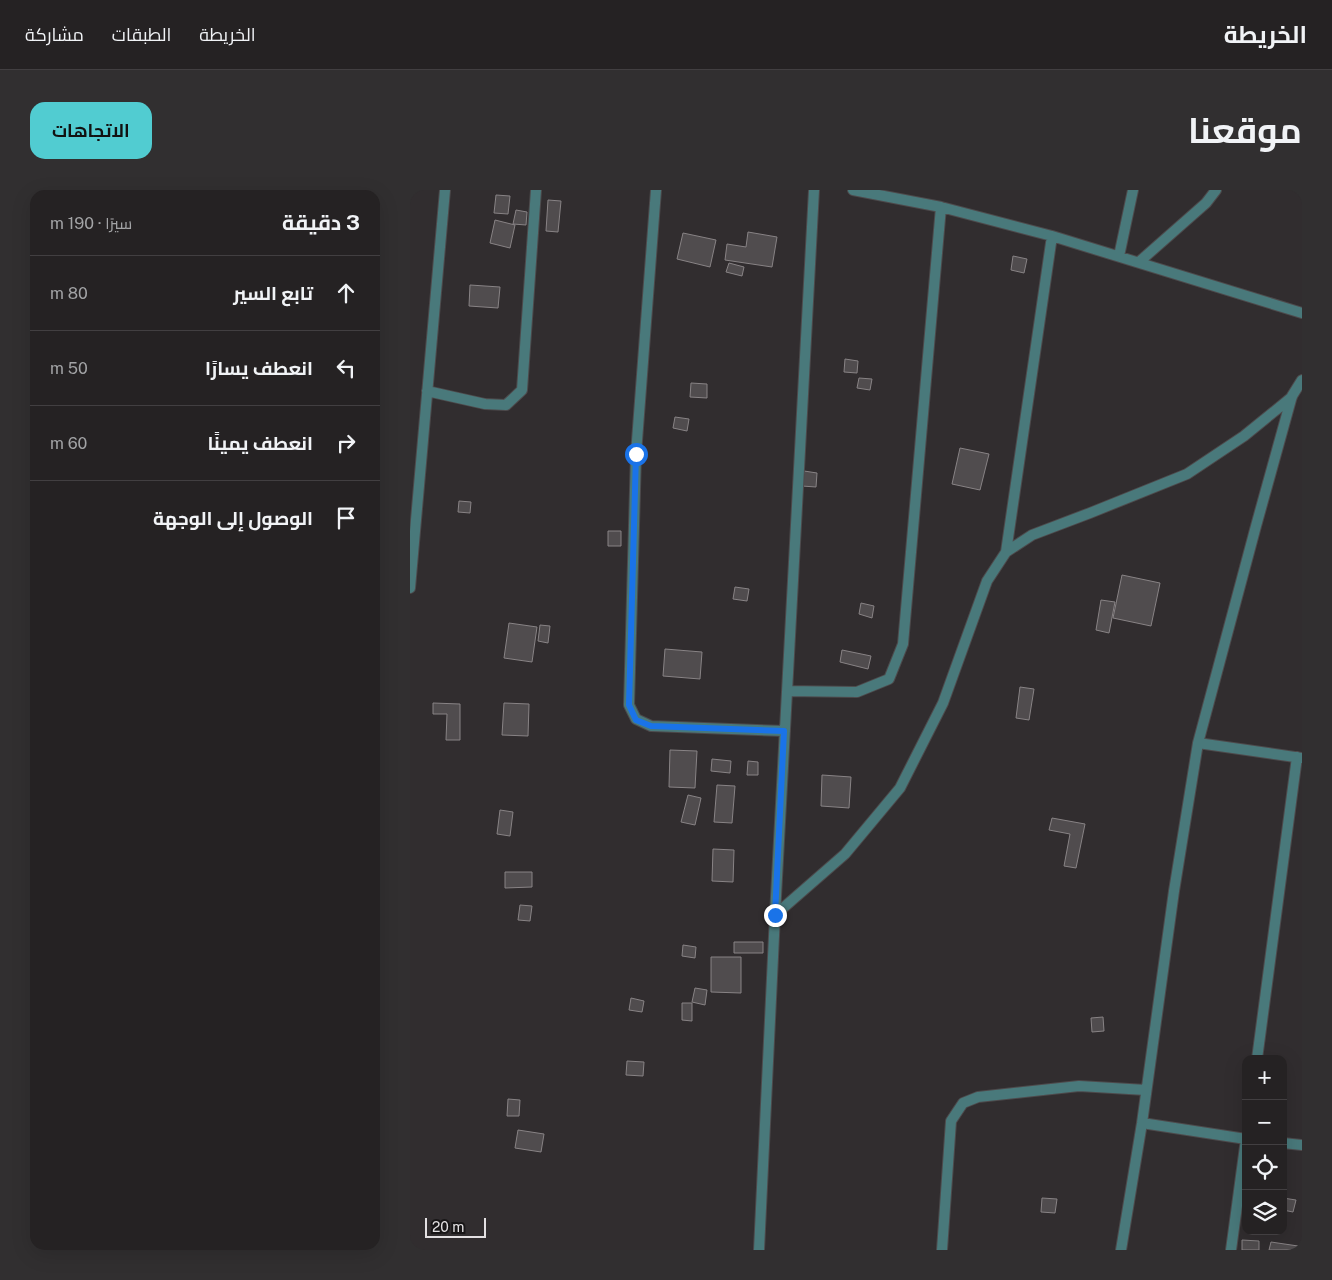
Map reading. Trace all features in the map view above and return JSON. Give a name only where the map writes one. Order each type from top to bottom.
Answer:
[{"type":"street","points":[[410,588],[445,190]]},
{"type":"street","points":[[427,391],[485,404],[506,405],[522,390],[536,190]]},
{"type":"street","points":[[656,190],[636,454],[629,705],[636,720],[651,726],[784,731]]},
{"type":"street","points":[[759,1250],[784,731],[814,190]]},
{"type":"street","points":[[853,190],[867,191],[941,207],[1052,236],[1302,312]]},
{"type":"street","points":[[1118,256],[1133,190]]},
{"type":"street","points":[[1139,262],[1206,203],[1216,190]]},
{"type":"street","points":[[787,692],[857,692],[889,679],[903,644],[941,207]]},
{"type":"street","points":[[1006,552],[1052,236]]},
{"type":"street","points":[[1121,1250],[1142,1123],[1174,891],[1198,743],[1292,396],[1302,380]]},
{"type":"street","points":[[775,915],[845,854],[900,788],[943,703],[987,581],[1006,552],[1032,535],[1090,514],[1187,474],[1244,436],[1292,396]]},
{"type":"street","points":[[1198,743],[1300,757],[1257,1055]]},
{"type":"street","points":[[942,1250],[951,1122],[963,1103],[978,1097],[1079,1086],[1146,1090]]},
{"type":"street","points":[[1142,1123],[1242,1138]]},
{"type":"street","points":[[1287,1143],[1302,1145]]},
{"type":"street","points":[[1231,1250],[1245,1145]]},
{"type":"building","points":[[496,195],[510,196],[508,214],[494,213]]},
{"type":"building","points":[[548,200],[561,201],[558,232],[546,231]]},
{"type":"building","points":[[516,210],[527,212],[526,225],[513,224]]},
{"type":"building","points":[[495,220],[515,225],[510,248],[490,243]]},
{"type":"building","points":[[748,232],[777,237],[772,267],[725,260],[727,244],[746,247]]},
{"type":"building","points":[[683,233],[716,240],[710,267],[677,259]]},
{"type":"building","points":[[1013,256],[1027,259],[1024,273],[1011,270]]},
{"type":"building","points":[[729,263],[744,267],[742,276],[726,272]]},
{"type":"building","points":[[470,285],[500,287],[498,308],[469,306]]},
{"type":"building","points":[[845,359],[858,361],[857,373],[844,372]]},
{"type":"building","points":[[859,378],[872,379],[870,390],[857,388]]},
{"type":"building","points":[[691,383],[707,384],[707,398],[690,397]]},
{"type":"building","points":[[675,417],[689,419],[687,431],[673,428]]},
{"type":"building","points":[[960,448],[989,454],[980,490],[952,484]]},
{"type":"building","points":[[804,471],[817,473],[816,487],[802,486]]},
{"type":"building","points":[[459,501],[471,502],[470,513],[458,512]]},
{"type":"building","points":[[608,531],[621,531],[621,546],[608,546]]},
{"type":"building","points":[[1122,575],[1160,583],[1151,626],[1113,618]]},
{"type":"building","points":[[735,587],[749,589],[747,601],[733,599]]},
{"type":"building","points":[[1101,600],[1115,602],[1109,633],[1096,630]]},
{"type":"building","points":[[861,603],[874,606],[872,618],[859,614]]},
{"type":"building","points":[[509,623],[537,627],[532,662],[504,658]]},
{"type":"building","points":[[540,625],[550,626],[548,643],[538,641]]},
{"type":"building","points":[[665,649],[702,652],[700,679],[663,676]]},
{"type":"building","points":[[842,650],[871,656],[868,669],[840,662]]},
{"type":"building","points":[[1020,687],[1034,689],[1029,720],[1016,718]]},
{"type":"building","points":[[433,703],[460,704],[460,740],[446,740],[447,714],[433,714]]},
{"type":"building","points":[[504,703],[529,704],[528,736],[502,735]]},
{"type":"building","points":[[670,750],[697,751],[695,788],[669,787]]},
{"type":"building","points":[[712,759],[731,761],[730,773],[711,771]]},
{"type":"building","points":[[748,761],[758,762],[758,775],[747,775]]},
{"type":"building","points":[[822,775],[851,777],[849,808],[821,806]]},
{"type":"building","points":[[717,785],[735,786],[732,823],[714,822]]},
{"type":"building","points":[[688,795],[701,798],[695,825],[681,822]]},
{"type":"building","points":[[500,810],[513,812],[510,836],[497,834]]},
{"type":"building","points":[[1052,818],[1085,824],[1076,868],[1064,866],[1070,834],[1049,830]]},
{"type":"building","points":[[713,849],[734,850],[733,882],[712,881]]},
{"type":"building","points":[[505,872],[532,872],[532,887],[505,888]]},
{"type":"building","points":[[520,905],[532,906],[530,921],[518,920]]},
{"type":"building","points":[[734,942],[763,942],[763,953],[734,953]]},
{"type":"building","points":[[683,945],[696,947],[695,958],[682,956]]},
{"type":"building","points":[[711,957],[741,957],[741,993],[711,992]]},
{"type":"building","points":[[695,988],[707,990],[705,1005],[692,1002]]},
{"type":"building","points":[[631,998],[644,1001],[642,1012],[629,1010]]},
{"type":"building","points":[[682,1003],[692,1003],[692,1021],[682,1020]]},
{"type":"building","points":[[1103,1017],[1104,1031],[1092,1032],[1091,1018]]},
{"type":"building","points":[[627,1061],[644,1062],[643,1076],[626,1075]]},
{"type":"building","points":[[508,1099],[520,1100],[519,1116],[507,1116]]},
{"type":"building","points":[[518,1130],[544,1134],[541,1152],[515,1148]]},
{"type":"building","points":[[1042,1198],[1057,1199],[1055,1213],[1041,1212]]},
{"type":"building","points":[[1287,1199],[1296,1200],[1293,1212],[1287,1211]]},
{"type":"building","points":[[1242,1240],[1259,1241],[1259,1250],[1242,1250]]},
{"type":"building","points":[[1271,1242],[1298,1246],[1298,1250],[1269,1250]]},
{"type":"route","points":[[636,454],[629,705],[636,720],[651,726],[784,731],[775,915]]}]
